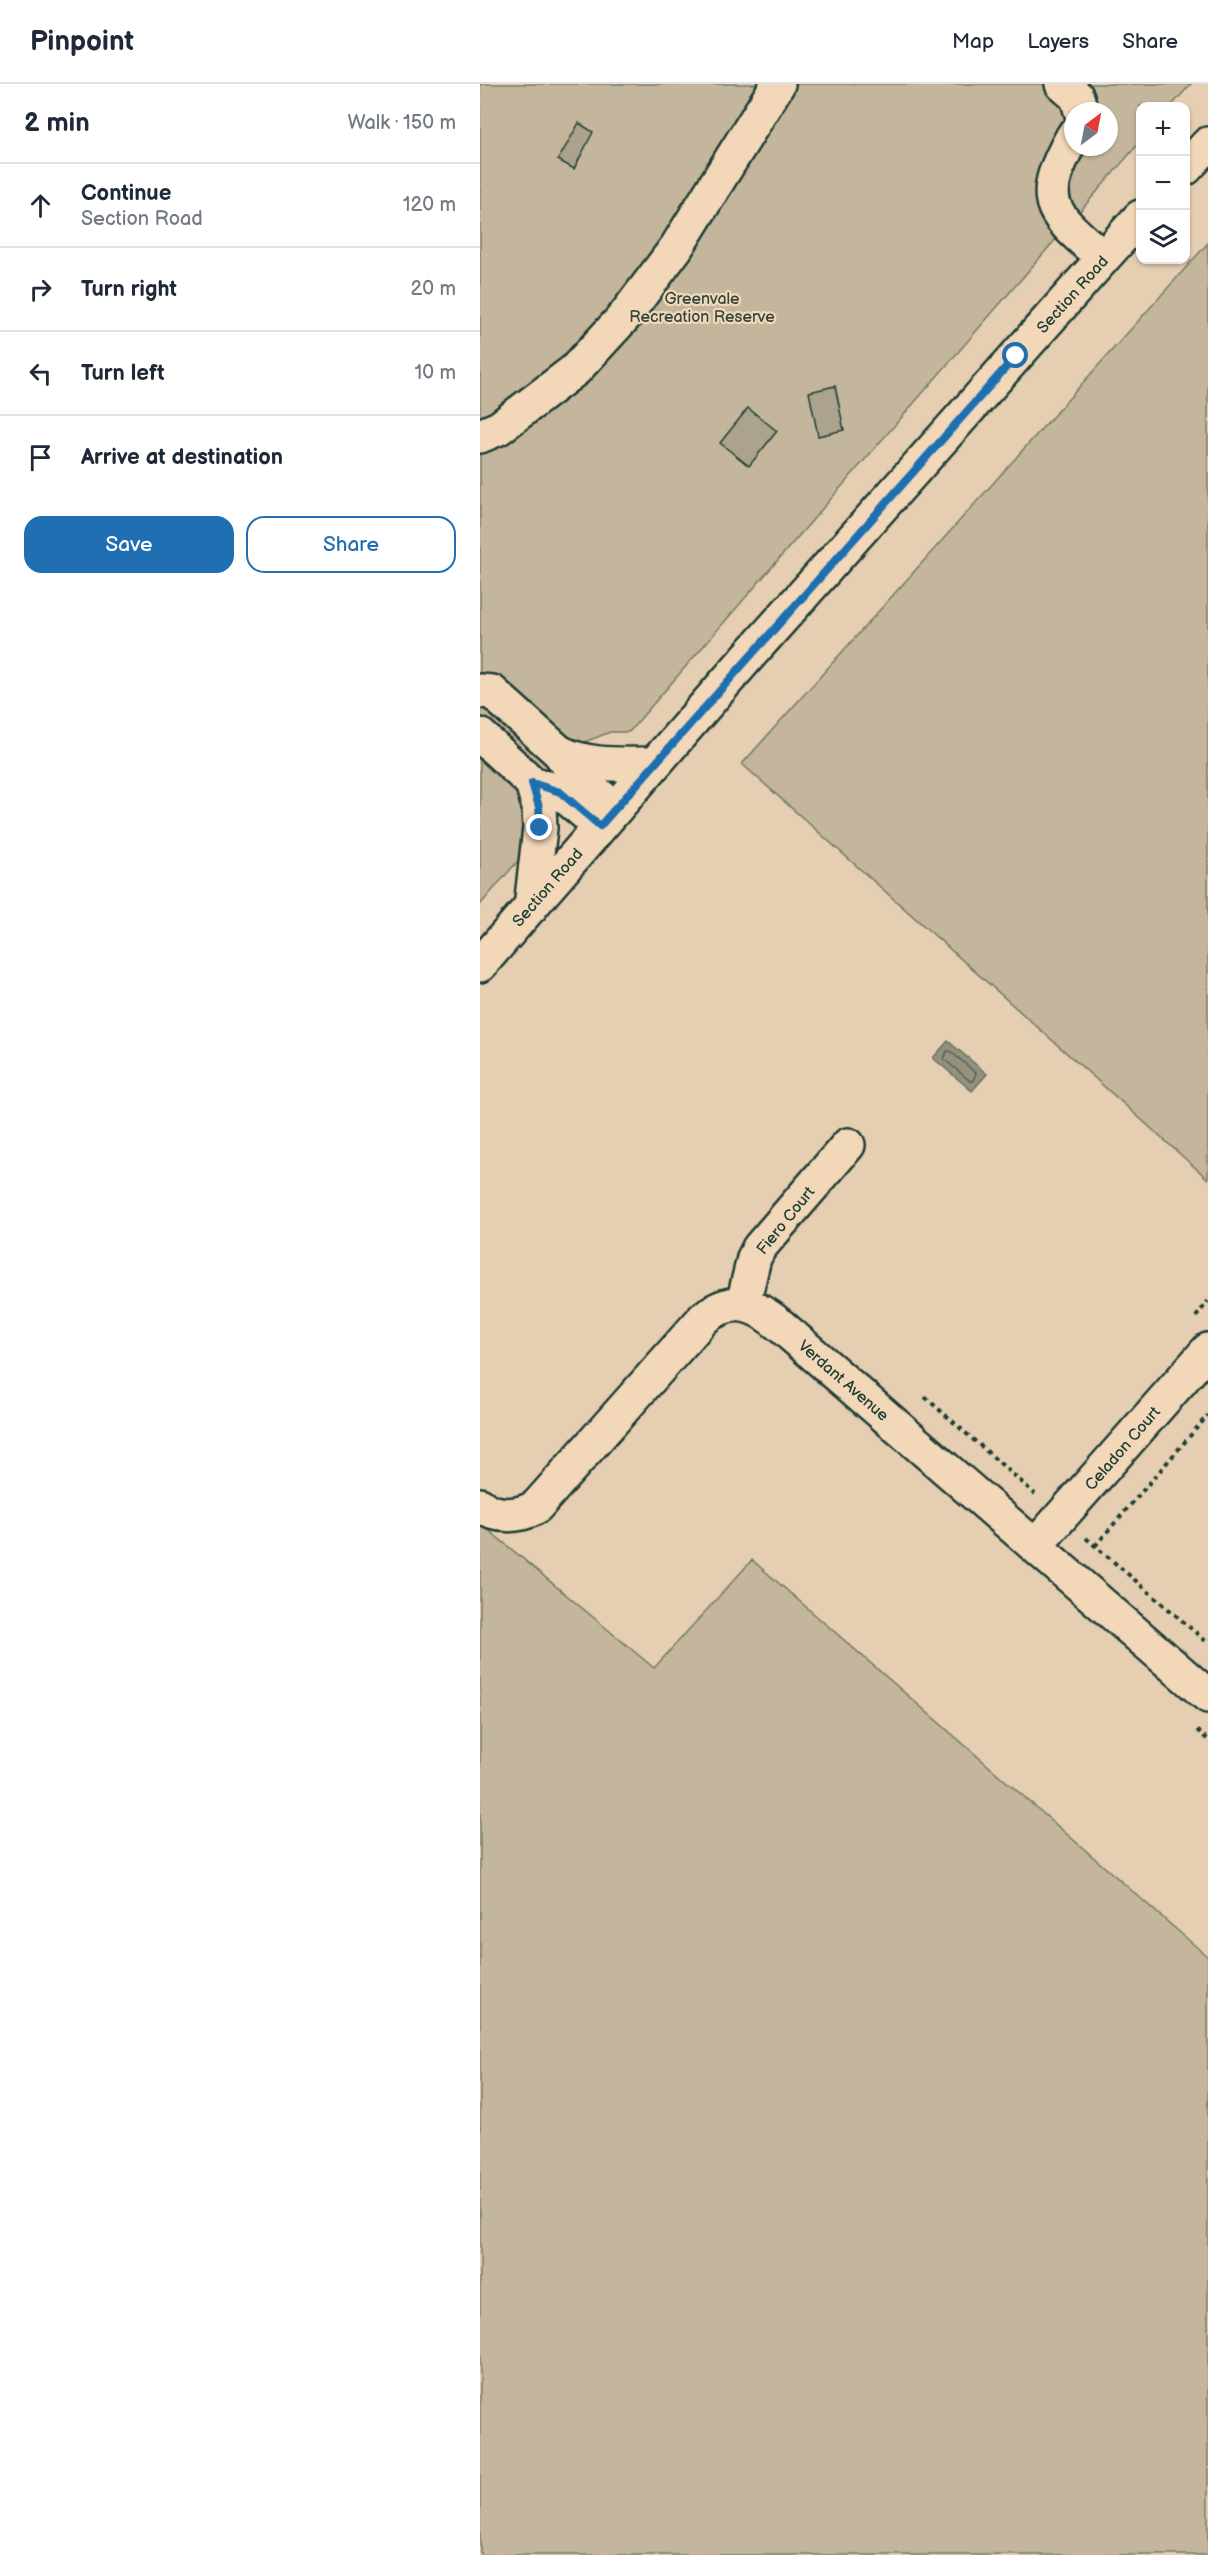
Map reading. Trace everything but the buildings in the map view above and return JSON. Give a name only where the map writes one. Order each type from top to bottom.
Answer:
[{"type":"street","points":[[480,436],[499,428],[575,370],[624,317],[676,248],[778,84]]},
{"type":"street","points":[[1062,84],[1077,97],[1078,102]]},
{"type":"street","points":[[1190,163],[1208,144]]},
{"type":"street","points":[[1064,156],[1050,190],[1058,217],[1104,258]]},
{"type":"street","name":"Section Road","points":[[480,965],[654,764],[1136,222]]},
{"type":"street","points":[[480,691],[492,692],[559,752],[608,818]]},
{"type":"street","points":[[480,735],[532,783],[560,792],[608,818]]},
{"type":"street","points":[[559,752],[584,762],[599,764],[654,764]]},
{"type":"street","points":[[531,907],[540,828],[539,807],[532,783]]},
{"type":"street","name":"Fiero Court","points":[[743,1305],[754,1258],[759,1248],[848,1145]]},
{"type":"street","points":[[480,1505],[499,1514],[515,1515],[536,1507],[704,1318],[719,1308],[743,1305]]},
{"type":"street","name":"Verdant Avenue","points":[[743,1305],[768,1315],[1208,1696]]},
{"type":"street","name":"Celadon Court","points":[[1036,1545],[1208,1350]]},
{"type":"path","points":[[1095,1546],[1208,1415]]},
{"type":"green space","name":"Greenvale Recreation Reserve","points":[[480,84],[1191,84],[1175,102],[1136,102],[1136,147],[629,732],[610,732],[559,752],[533,783],[553,820],[480,905]]},
{"type":"green space","points":[[1208,243],[1208,1179],[742,764]]},
{"type":"green space","points":[[480,1523],[654,1668],[752,1560],[1208,1957],[1208,2555],[480,2555]]},
{"type":"water","points":[[948,1041],[987,1074],[972,1091],[933,1058]]},
{"type":"route","points":[[540,828],[539,807],[532,783],[560,792],[600,826],[1016,356]]}]
